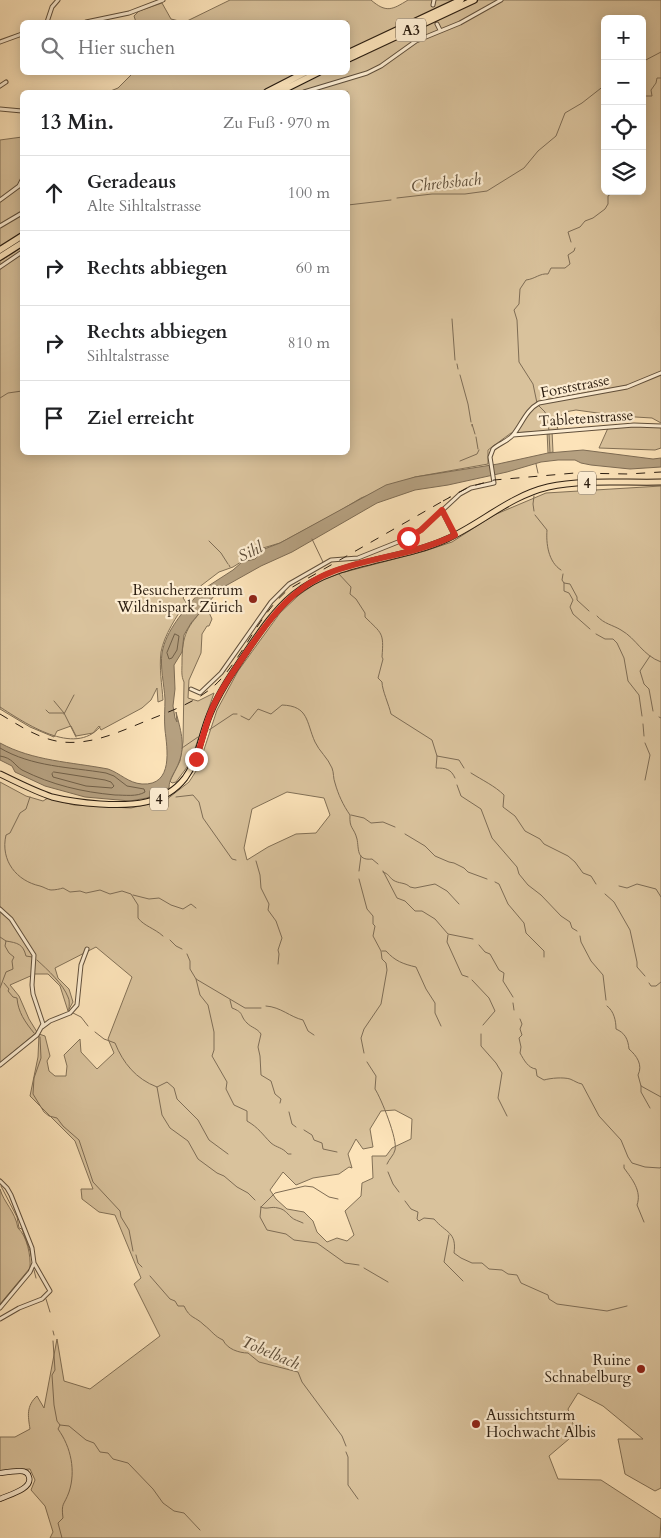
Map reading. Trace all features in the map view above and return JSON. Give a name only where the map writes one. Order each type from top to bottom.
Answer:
[{"type":"highway","name":"A3","points":[[350,52],[461,0]]},
{"type":"highway","name":"A3","points":[[350,58],[474,0]]},
{"type":"highway","points":[[271,90],[300,75]]},
{"type":"highway","points":[[283,90],[313,75]]},
{"type":"highway","points":[[0,250],[20,237]]},
{"type":"highway","points":[[0,257],[20,243]]},
{"type":"main road","name":"4","points":[[0,774],[39,792],[71,801],[132,804],[148,802],[164,796],[180,784],[190,771],[197,756],[210,713],[223,688],[265,625],[287,600],[308,584],[333,572],[429,545],[455,535],[512,501],[543,488],[570,484],[661,482]]},
{"type":"main road","points":[[0,1473],[22,1471],[27,1473],[30,1480],[23,1489],[0,1499]]},
{"type":"street","points":[[48,20],[52,7],[58,0]]},
{"type":"street","points":[[96,20],[129,13],[163,0]]},
{"type":"street","points":[[433,5],[434,0]]},
{"type":"street","points":[[311,90],[367,73],[381,66],[411,44],[460,23],[501,0]]},
{"type":"street","points":[[437,24],[440,30]]},
{"type":"street","points":[[0,42],[20,35]]},
{"type":"street","points":[[0,86],[6,82]]},
{"type":"street","points":[[0,109],[20,111]]},
{"type":"street","points":[[0,200],[20,184]]},
{"type":"street","points":[[0,226],[20,214]]},
{"type":"street","points":[[0,267],[20,253]]},
{"type":"street","name":"Forststrasse","points":[[442,510],[460,494],[471,488],[494,482],[491,461],[493,449],[512,436],[530,409],[539,403],[627,387],[661,373]]},
{"type":"street","name":"Tabletenstrasse","points":[[512,436],[634,425],[661,426]]},
{"type":"street","points":[[191,689],[200,693],[221,673],[271,602],[289,584],[333,559],[356,558],[408,538],[421,530],[442,510],[455,535]]},
{"type":"street","points":[[0,909],[11,919],[34,955],[32,985],[33,994],[41,1016],[42,1028]]},
{"type":"street","points":[[0,1065],[37,1035],[50,1021],[70,1012],[77,1005],[81,965],[86,949]]},
{"type":"street","points":[[41,1016],[44,1020],[50,1021]]},
{"type":"street","points":[[0,1181],[11,1195],[32,1248],[34,1263],[50,1291],[41,1299],[19,1308],[0,1319]]},
{"type":"street","points":[[0,1308],[30,1272],[34,1263]]},
{"type":"shaded area","points":[[230,0],[371,0],[381,7],[389,9],[408,0],[661,0],[661,423],[652,418],[576,410],[565,412],[556,420],[558,430],[552,431],[553,452],[548,453],[547,431],[511,433],[488,450],[488,464],[415,477],[361,498],[280,543],[263,548],[233,567],[219,572],[194,591],[192,588],[183,598],[186,602],[168,632],[161,652],[160,670],[163,700],[158,702],[157,688],[151,700],[142,708],[101,730],[99,726],[93,733],[76,736],[71,726],[57,731],[54,737],[30,727],[0,709],[0,261],[20,248],[20,455],[350,455],[350,90],[113,90],[118,88],[131,75],[350,75],[350,20],[189,20]]},
{"type":"shaded area","points":[[162,3],[171,19],[175,20],[135,20],[134,16],[139,11]]},
{"type":"shaded area","points":[[20,137],[20,233],[0,247],[0,140]]},
{"type":"shaded area","points":[[661,427],[661,448],[655,450],[599,448],[608,428]]},
{"type":"shaded area","points":[[661,486],[661,1488],[655,1491],[625,1474],[618,1439],[643,1439],[603,1406],[578,1393],[568,1409],[576,1433],[549,1456],[558,1479],[601,1480],[661,1519],[660,1538],[50,1538],[53,1532],[45,1506],[31,1490],[35,1480],[30,1469],[0,1471],[0,1437],[15,1437],[30,1429],[29,1407],[37,1396],[44,1408],[57,1339],[64,1381],[90,1389],[160,1336],[134,1284],[141,1278],[115,1215],[99,1212],[82,1199],[81,1189],[93,1189],[75,1141],[30,1096],[38,1057],[39,1034],[45,1036],[50,1056],[47,1061],[49,1071],[55,1076],[66,1076],[67,1066],[64,1055],[80,1039],[81,1052],[97,1069],[114,1053],[108,1039],[132,977],[96,947],[55,968],[58,978],[69,989],[73,1002],[68,1011],[60,986],[48,974],[35,974],[10,985],[19,996],[37,1032],[0,1063],[0,782],[26,796],[43,801],[48,798],[74,805],[131,808],[166,800],[189,782],[198,768],[217,710],[238,671],[280,613],[299,595],[319,581],[341,573],[452,542],[494,515],[546,493]],"holes":[[[287,792],[324,798],[330,815],[316,833],[296,834],[268,847],[247,860],[244,848],[252,809]],[[395,1110],[412,1119],[411,1139],[392,1148],[386,1156],[372,1156],[373,1178],[362,1183],[361,1196],[345,1211],[354,1235],[347,1241],[337,1238],[327,1242],[317,1232],[313,1221],[304,1212],[287,1209],[276,1199],[270,1190],[283,1172],[296,1185],[313,1178],[339,1174],[349,1167],[352,1168],[348,1154],[356,1139],[363,1149],[373,1147],[370,1129],[381,1111]]]},
{"type":"shaded area","points":[[206,606],[212,619],[202,634],[201,653],[189,680],[188,698],[198,701],[214,693],[190,763],[176,782],[172,783],[170,781],[180,761],[183,742],[183,645],[190,626]]},
{"type":"shaded area","points":[[0,1189],[26,1241],[30,1268],[0,1304]]},
{"type":"water","points":[[583,450],[653,459],[661,458],[661,467],[630,469],[591,465],[575,460],[558,460],[541,462],[507,472],[448,485],[415,490],[377,503],[292,552],[261,566],[220,589],[191,623],[184,635],[182,652],[174,665],[175,689],[173,706],[175,718],[177,722],[176,712],[181,730],[182,749],[169,788],[147,798],[130,801],[85,797],[45,786],[15,772],[12,766],[0,760],[0,743],[26,754],[108,769],[137,783],[152,783],[164,773],[167,756],[165,699],[161,664],[164,645],[176,621],[202,590],[242,562],[255,559],[259,551],[280,543],[386,485],[415,477],[498,464],[548,453]]},
{"type":"waterway","name":"Chrebsbach","points":[[646,60],[661,52]]},
{"type":"waterway","points":[[646,96],[652,96],[651,90],[657,78],[661,78]]},
{"type":"waterway","name":"Chrebsbach","points":[[397,198],[487,191],[524,168],[538,151],[556,136],[565,113],[601,88]]},
{"type":"waterway","points":[[571,242],[568,232],[580,227],[585,221],[593,218],[605,209],[609,195]]},
{"type":"waterway","name":"Chrebsbach","points":[[350,205],[391,200]]},
{"type":"waterway","points":[[537,403],[533,384],[519,362],[517,320],[514,310],[519,304],[520,289],[526,280],[542,274],[548,274],[551,268],[565,268],[570,264],[568,255],[575,248]]},
{"type":"waterway","points":[[452,319],[455,360]]},
{"type":"waterway","points":[[457,364],[458,369]]},
{"type":"waterway","points":[[460,375],[471,422]]},
{"type":"waterway","name":"Chrebsbach","points":[[0,398],[8,393],[20,391]]},
{"type":"waterway","points":[[539,406],[545,412],[549,430]]},
{"type":"waterway","points":[[472,426],[472,424],[475,434]]},
{"type":"waterway","points":[[549,434],[550,452]]},
{"type":"waterway","points":[[476,437],[478,449]]},
{"type":"waterway","points":[[460,461],[477,454],[479,450]]},
{"type":"waterway","points":[[536,464],[538,473]]},
{"type":"waterway","points":[[534,496],[534,511]]},
{"type":"waterway","points":[[535,515],[547,530],[547,541],[551,557],[561,570]]},
{"type":"waterway","points":[[312,539],[323,562]]},
{"type":"waterway","points":[[209,541],[221,553],[228,564]]},
{"type":"waterway","points":[[338,573],[351,587],[350,594],[356,599],[365,613],[365,617],[381,634],[383,659],[378,678],[382,682],[391,714],[432,740],[437,756],[436,768],[448,770],[455,778]]},
{"type":"waterway","points":[[563,574],[562,580],[564,583],[570,584],[577,600],[589,611]]},
{"type":"waterway","points":[[564,583],[564,591],[569,593],[573,600],[570,607],[573,614],[590,629]]},
{"type":"waterway","points":[[597,616],[627,634],[649,655],[661,662]]},
{"type":"waterway","points":[[596,634],[605,639],[613,639],[617,643],[624,658],[628,681],[639,695],[642,716]]},
{"type":"waterway","points":[[650,656],[640,671],[644,684],[649,689],[653,711]]},
{"type":"waterway","points":[[64,714],[74,695]]},
{"type":"waterway","points":[[54,701],[64,713],[76,737]]},
{"type":"waterway","points":[[241,716],[249,720],[258,709],[271,714],[282,705],[297,708],[302,712],[317,745],[332,768],[334,781],[350,815],[350,823],[356,835],[359,853],[363,858],[372,859],[378,864]]},
{"type":"waterway","points":[[0,707],[36,728],[64,738],[77,739],[89,735],[100,727]]},
{"type":"waterway","points":[[46,710],[49,713],[64,713]]},
{"type":"waterway","points":[[209,730],[233,714],[237,714]]},
{"type":"waterway","points":[[643,724],[644,736]]},
{"type":"waterway","points":[[182,748],[198,737]]},
{"type":"waterway","points":[[645,743],[650,755],[645,780]]},
{"type":"waterway","points":[[437,756],[459,760],[464,768]]},
{"type":"waterway","points":[[471,773],[504,795],[503,807],[515,816],[525,831],[540,839],[544,844],[568,856],[583,873],[591,876],[596,884]]},
{"type":"waterway","points":[[457,785],[461,796],[481,809],[492,838],[517,867],[519,874],[528,885],[570,922],[572,928],[577,931]]},
{"type":"waterway","points":[[176,797],[193,795],[199,802],[203,818],[232,859],[236,860]]},
{"type":"waterway","points":[[30,797],[26,809],[20,813],[10,833],[6,835],[5,844],[8,861],[18,875],[24,880],[50,890],[63,888],[70,892],[80,891],[86,893],[100,890],[110,894],[122,891],[131,894],[138,905],[138,918],[163,936]]},
{"type":"waterway","points":[[351,815],[364,818],[371,823],[383,822],[395,827]]},
{"type":"waterway","points":[[405,834],[425,846],[435,856],[487,879]]},
{"type":"waterway","points":[[359,871],[361,856]]},
{"type":"waterway","points":[[256,861],[261,888],[269,904],[268,910],[276,921],[282,938],[278,950],[278,964]]},
{"type":"waterway","points":[[383,871],[397,898],[405,901],[415,911],[422,911],[435,919],[448,934],[473,939]]},
{"type":"waterway","points":[[383,872],[393,880],[410,887],[415,888],[435,884],[447,891],[459,904]]},
{"type":"waterway","points":[[359,879],[367,909],[373,916],[373,924],[375,926],[373,936],[381,951],[382,959],[386,963],[387,970],[381,1004],[364,1029],[361,1038],[364,1053]]},
{"type":"waterway","points":[[495,882],[499,884],[508,904],[524,923],[526,933],[544,951],[544,957]]},
{"type":"waterway","points":[[619,886],[627,888],[637,884],[656,889],[661,897]]},
{"type":"waterway","points":[[605,894],[614,902],[630,930],[637,967],[645,976]]},
{"type":"waterway","points":[[133,895],[149,899],[159,898],[183,909],[191,904],[196,908]]},
{"type":"waterway","points":[[448,935],[447,942],[462,975],[468,977]]},
{"type":"waterway","points":[[580,936],[581,942],[591,961],[603,975],[606,1000]]},
{"type":"waterway","name":"Tobelbach","points":[[0,937],[6,941],[5,946],[14,957],[12,961],[13,969],[6,972],[0,988]]},
{"type":"waterway","points":[[170,940],[182,949]]},
{"type":"waterway","points":[[6,941],[19,945],[26,956],[32,957]]},
{"type":"waterway","points":[[479,945],[485,952],[490,954],[499,970],[504,973],[503,981],[513,997]]},
{"type":"waterway","points":[[382,951],[386,951],[400,962],[416,967],[435,1003],[435,1013],[441,1026]]},
{"type":"waterway","points":[[187,954],[190,961],[190,969],[196,979],[245,1008],[261,1008]]},
{"type":"waterway","points":[[37,960],[63,987],[69,998],[69,1009]]},
{"type":"waterway","points":[[196,979],[200,995],[208,1005],[214,1032],[212,1056],[227,1082],[226,1089],[234,1105],[247,1111],[247,1121],[271,1143],[291,1154]]},
{"type":"waterway","points":[[472,980],[489,998],[495,1011],[483,1025]]},
{"type":"waterway","points":[[649,983],[651,986],[656,986],[661,982]]},
{"type":"waterway","name":"Tobelbach","points":[[4,983],[13,997],[17,998],[22,1017],[34,1033]]},
{"type":"waterway","points":[[230,1000],[232,1008],[239,1011],[247,1023],[261,1034],[258,1047],[261,1075],[271,1081],[275,1094],[281,1099],[280,1103]]},
{"type":"waterway","points":[[513,1003],[514,1010]]},
{"type":"waterway","points":[[266,1006],[276,1008],[303,1020],[308,1031],[314,1035]]},
{"type":"waterway","points":[[607,1006],[614,1016],[616,1029],[626,1037],[629,1049],[638,1061],[640,1068],[638,1075],[641,1086],[661,1097]]},
{"type":"waterway","points":[[73,1013],[81,1017],[88,1026]]},
{"type":"waterway","points":[[520,1019],[522,1024],[520,1029],[522,1035],[519,1038],[520,1053],[528,1065],[536,1069],[537,1076],[544,1080],[567,1078],[582,1084],[599,1116],[621,1140],[632,1163],[645,1167],[661,1167]]},
{"type":"waterway","points":[[95,1032],[104,1039],[115,1043],[131,1070],[149,1084],[157,1087],[162,1115],[170,1128],[188,1141],[198,1159],[248,1193],[255,1200]]},
{"type":"waterway","points":[[481,1034],[481,1046],[502,1073],[498,1098],[507,1116]]},
{"type":"waterway","name":"Tobelbach","points":[[40,1037],[41,1058],[34,1078],[33,1094],[44,1112],[49,1116],[57,1118],[79,1140],[93,1182],[120,1211],[121,1217],[129,1230],[133,1251]]},
{"type":"waterway","points":[[367,1062],[376,1076],[375,1089],[385,1110],[394,1138],[394,1154],[387,1164]]},
{"type":"waterway","points":[[157,1087],[167,1082],[174,1088],[177,1099],[198,1120],[209,1140],[228,1154]]},
{"type":"waterway","points":[[641,1086],[641,1092],[650,1108]]},
{"type":"waterway","points":[[289,1112],[292,1124],[296,1127]]},
{"type":"waterway","points":[[304,1130],[312,1135],[314,1140],[322,1143],[323,1149],[337,1152]]},
{"type":"waterway","points":[[624,1165],[637,1190],[637,1205],[644,1222]]},
{"type":"waterway","points":[[388,1172],[399,1192]]},
{"type":"waterway","points":[[1,1186],[17,1217],[19,1228],[22,1229],[32,1260]]},
{"type":"waterway","points":[[261,1207],[275,1193],[305,1186],[313,1187],[329,1197],[338,1199]]},
{"type":"waterway","points":[[405,1201],[411,1209],[418,1212],[417,1219],[419,1221],[424,1218],[434,1219],[450,1233],[454,1241],[454,1253],[461,1258],[472,1263],[482,1263],[489,1269],[502,1270],[508,1274],[517,1275],[521,1283],[548,1295],[549,1299],[557,1304],[607,1311],[627,1306]]},
{"type":"waterway","points":[[261,1207],[260,1217],[267,1230],[286,1234],[294,1240],[317,1243],[345,1263],[359,1265]]},
{"type":"waterway","points":[[261,1207],[280,1209],[303,1223]]},
{"type":"waterway","points":[[449,1235],[444,1262],[463,1281]]},
{"type":"waterway","name":"Tobelbach","points":[[136,1255],[138,1263],[142,1267]]},
{"type":"waterway","points":[[364,1268],[388,1282]]},
{"type":"waterway","points":[[34,1270],[36,1278]]},
{"type":"waterway","name":"Tobelbach","points":[[150,1276],[170,1299],[175,1301],[178,1306],[184,1306],[191,1315],[223,1340],[230,1348],[248,1353],[259,1362],[298,1372],[302,1382],[342,1436],[346,1446]]},
{"type":"waterway","points":[[46,1299],[50,1312]]},
{"type":"waterway","points":[[53,1331],[54,1335]]},
{"type":"waterway","points":[[53,1341],[55,1370],[52,1375],[54,1405],[57,1421],[60,1425],[58,1429],[69,1451],[72,1468],[71,1484],[63,1506],[63,1518],[58,1523],[62,1538]]},
{"type":"waterway","points":[[60,1425],[69,1426],[86,1440],[94,1443],[100,1452],[108,1453],[113,1459],[128,1463],[153,1489],[163,1503],[174,1511],[184,1513],[200,1530]]},
{"type":"waterway","name":"Tobelbach","points":[[346,1452],[348,1457],[348,1485],[358,1499]]},
{"type":"railway","points":[[443,501],[469,487],[494,480],[575,473],[628,474],[661,472]]},
{"type":"railway","points":[[0,714],[45,738],[62,742],[84,742],[115,733],[186,704],[205,693],[221,679],[270,609],[289,589],[450,497]]},
{"type":"place","name":"Besucherzentrum Wildnispark Zürich","points":[[253,599]]},
{"type":"place","name":"Ruine Schnabelburg","points":[[641,1369]]},
{"type":"place","name":"Aussichtsturm Hochwacht Albis","points":[[476,1424]]},
{"type":"route","points":[[196,759],[208,719],[217,698],[265,625],[291,597],[318,578],[333,572],[429,545],[455,535],[442,510],[421,530],[408,538]]},
{"type":"water label","name":"Sihl","points":[[250,551]]}]
